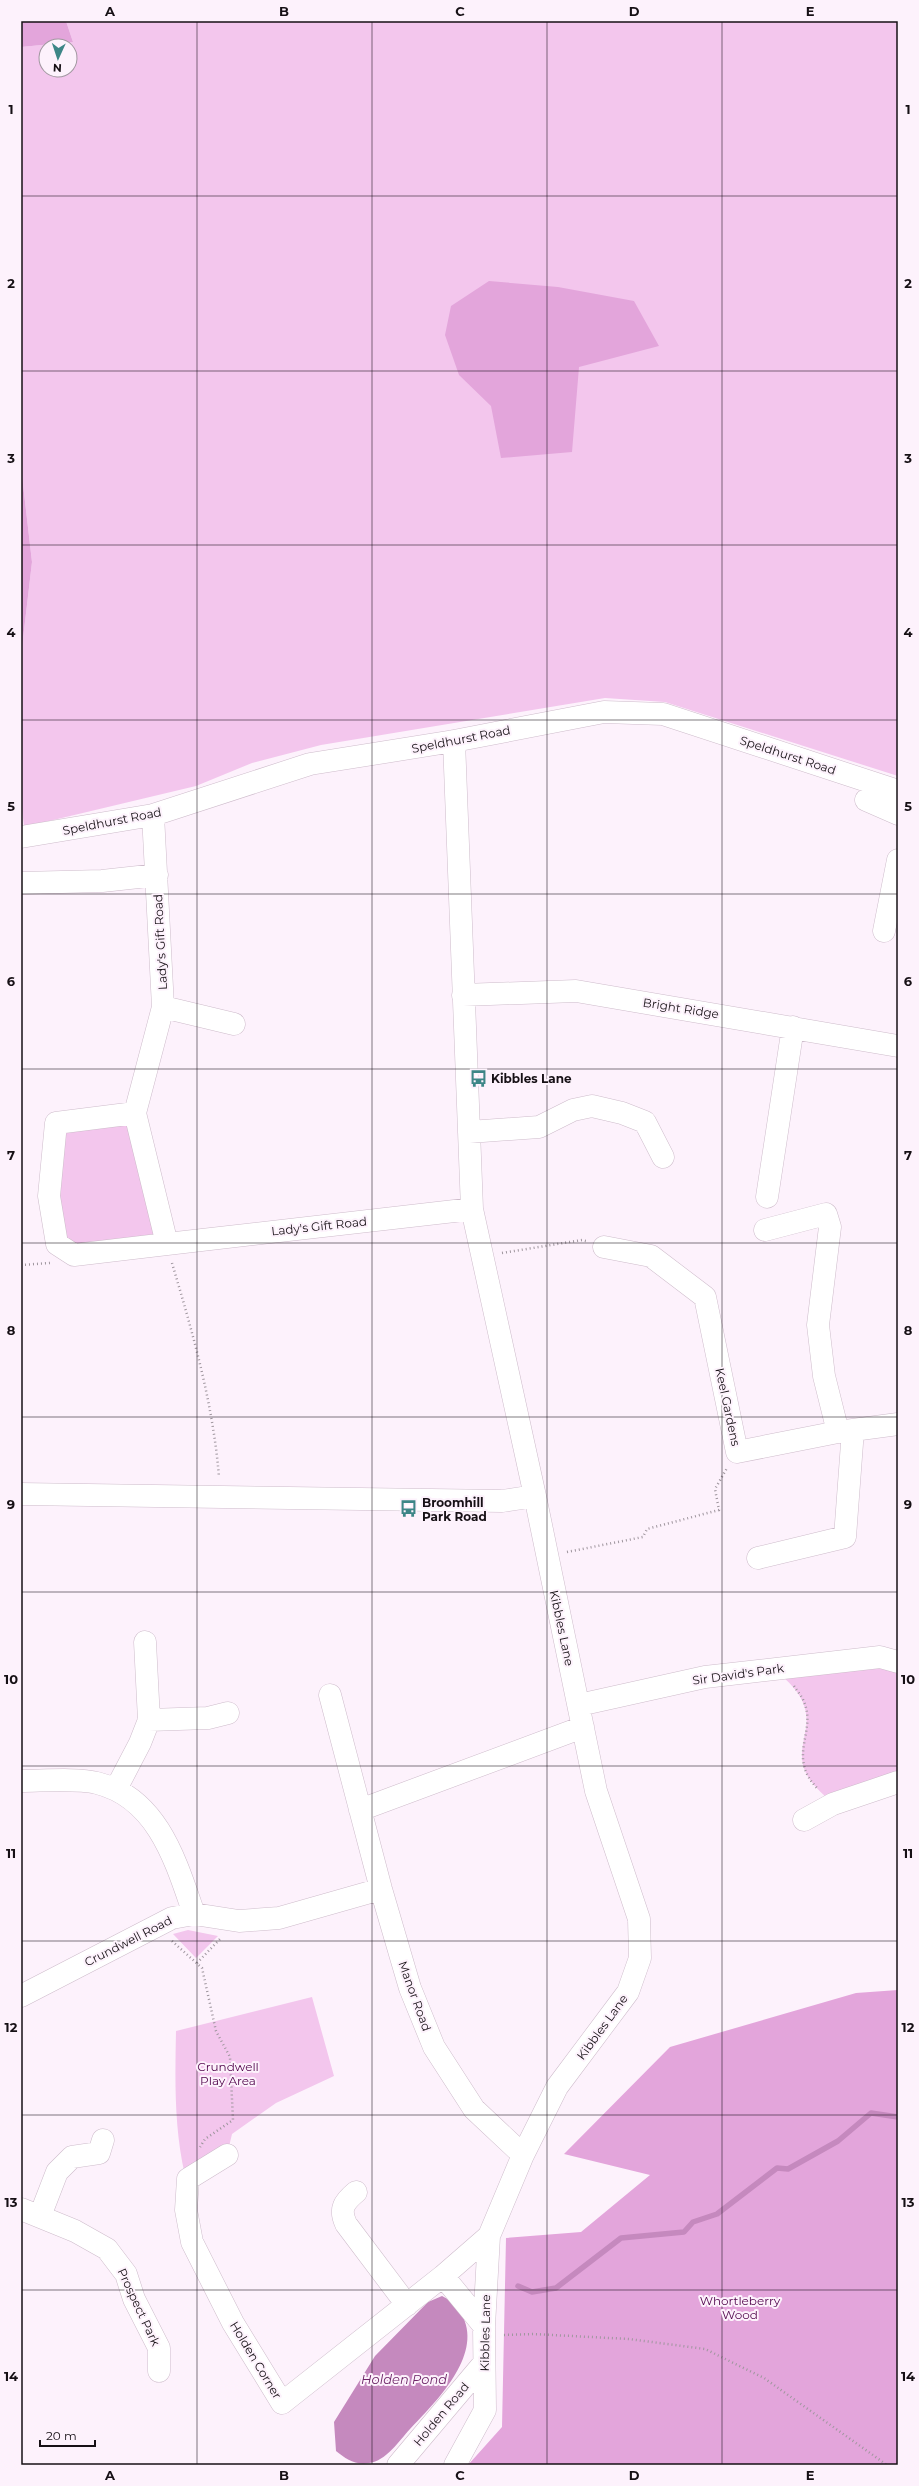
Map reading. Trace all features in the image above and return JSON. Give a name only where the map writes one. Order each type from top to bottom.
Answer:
[{"type":"street","name":"Speldhurst Road","points":[[21,837],[153,815],[310,764],[454,741],[604,712],[663,714],[898,792]]},
{"type":"street","name":"Kibbles Lane","points":[[454,741],[472,1209],[535,1496],[546,1556],[579,1705],[596,1792],[639,1918],[640,1958],[628,1992],[557,2088],[523,2155],[489,2236],[484,2331],[485,2410],[455,2465]]},
{"type":"street","points":[[866,800],[898,814]]},
{"type":"street","name":"Lady's Gift Road","points":[[153,815],[163,1007],[135,1113],[167,1244]]},
{"type":"street","points":[[884,931],[898,860]]},
{"type":"street","points":[[21,883],[102,881],[157,875]]},
{"type":"street","name":"Bright Ridge","points":[[463,995],[576,990],[898,1046]]},
{"type":"street","points":[[163,1007],[234,1024]]},
{"type":"street","points":[[768,1197],[794,1027]]},
{"type":"street","points":[[469,1132],[539,1127],[573,1110],[592,1106],[622,1113],[645,1122],[663,1157]]},
{"type":"street","name":"Lady's Gift Road","points":[[135,1113],[56,1123],[49,1196],[58,1244],[74,1255],[472,1209]]},
{"type":"street","points":[[758,1558],[845,1537],[845,1431],[824,1376],[818,1325],[830,1226],[826,1214],[765,1230]]},
{"type":"street","name":"Keel Gardens","points":[[604,1247],[651,1256],[705,1297],[737,1452],[845,1431],[898,1424]]},
{"type":"street","points":[[21,1494],[502,1502],[535,1496]]},
{"type":"street","points":[[116,1789],[140,1743],[149,1720],[145,1642]]},
{"type":"street","name":"Sir David's Park","points":[[579,1705],[705,1677],[880,1657],[898,1662]]},
{"type":"street","name":"Manor Road","points":[[330,1695],[381,1889],[410,1988],[434,2047],[474,2109],[523,2155]]},
{"type":"street","points":[[149,1720],[186,1720],[228,1713]]},
{"type":"street","points":[[360,1810],[583,1727]]},
{"type":"street","points":[[21,1780],[96,1783],[116,1789],[150,1816],[172,1852],[194,1914]]},
{"type":"street","points":[[804,1820],[833,1804],[886,1784],[898,1782]]},
{"type":"street","name":"Crundwell Road","points":[[21,1996],[157,1924],[172,1918],[194,1914],[238,1921],[279,1918],[381,1889]]},
{"type":"street","name":"Prospect Park","points":[[103,2140],[99,2153],[72,2157],[57,2172],[30,2212],[75,2231],[107,2249],[126,2274],[134,2299],[159,2348],[159,2371]]},
{"type":"street","points":[[188,2179],[227,2155]]},
{"type":"street","name":"Holden Corner","points":[[188,2179],[186,2210],[192,2242],[233,2323],[282,2403],[443,2276],[489,2236]]},
{"type":"street","points":[[356,2192],[345,2201],[342,2209],[346,2224],[407,2305]]},
{"type":"street","points":[[443,2276],[484,2331]]},
{"type":"street","name":"Holden Road","points":[[398,2465],[484,2362]]},
{"type":"path","points":[[482,1256],[582,1240],[604,1247]]},
{"type":"path","points":[[167,1244],[200,1361],[216,1435],[221,1498]]},
{"type":"path","points":[[546,1556],[643,1537],[647,1529],[719,1510],[715,1489],[737,1452]]},
{"type":"path","points":[[774,1669],[794,1687],[805,1702],[806,1727],[802,1747],[803,1765],[811,1783],[833,1804]]},
{"type":"path","points":[[198,1963],[238,1921]]},
{"type":"path","points":[[157,1924],[167,1936],[202,1968],[216,2031],[230,2057],[233,2120],[205,2138],[196,2153],[188,2179]]},
{"type":"path","points":[[484,2331],[621,2339],[705,2349],[764,2378],[887,2465]]},
{"type":"green space","points":[[21,21],[66,21],[72,38],[38,38],[38,45],[21,47]]},
{"type":"green space","points":[[66,21],[898,21],[898,776],[665,702],[605,698],[321,745],[252,763],[196,786],[24,827],[21,799],[21,656],[32,562],[21,467],[21,47],[38,45],[38,78],[78,78],[78,38],[72,38]]},
{"type":"green space","points":[[489,281],[558,287],[634,301],[659,346],[579,367],[572,452],[501,458],[491,406],[459,375],[445,335],[451,306]]},
{"type":"green space","points":[[21,467],[32,562],[21,656]]},
{"type":"green space","points":[[135,1113],[167,1244],[57,1244],[56,1123]]},
{"type":"green space","points":[[898,1662],[898,1782],[833,1804],[811,1781],[803,1765],[802,1751],[807,1718],[803,1702],[799,1694],[788,1681],[774,1669]]},
{"type":"green space","points":[[188,1930],[218,1936],[196,1958],[173,1934]]},
{"type":"green space","name":"Whortleberry Wood","points":[[898,1990],[898,2465],[468,2465],[502,2427],[506,2238],[581,2232],[650,2175],[564,2154],[670,2047],[856,1993]]},
{"type":"green space","name":"Crundwell Play Area","points":[[312,1997],[334,2076],[276,2103],[232,2134],[227,2155],[185,2175],[181,2157],[177,2121],[176,2031]]},
{"type":"water","name":"Holden Pond","points":[[442,2296],[457,2307],[463,2317],[467,2332],[466,2347],[453,2378],[432,2406],[387,2455],[381,2459],[369,2463],[359,2463],[347,2459],[336,2451],[334,2422],[375,2356],[428,2302]]},
{"type":"waterway","points":[[518,2286],[532,2292],[556,2288],[621,2238],[684,2232],[693,2222],[717,2214],[777,2168],[788,2169],[838,2141],[871,2113],[898,2117]]},
{"type":"place","name":"Kibbles Lane","points":[[478,1078]]},
{"type":"place","name":"Broomhill Park Road","points":[[409,1509]]}]
